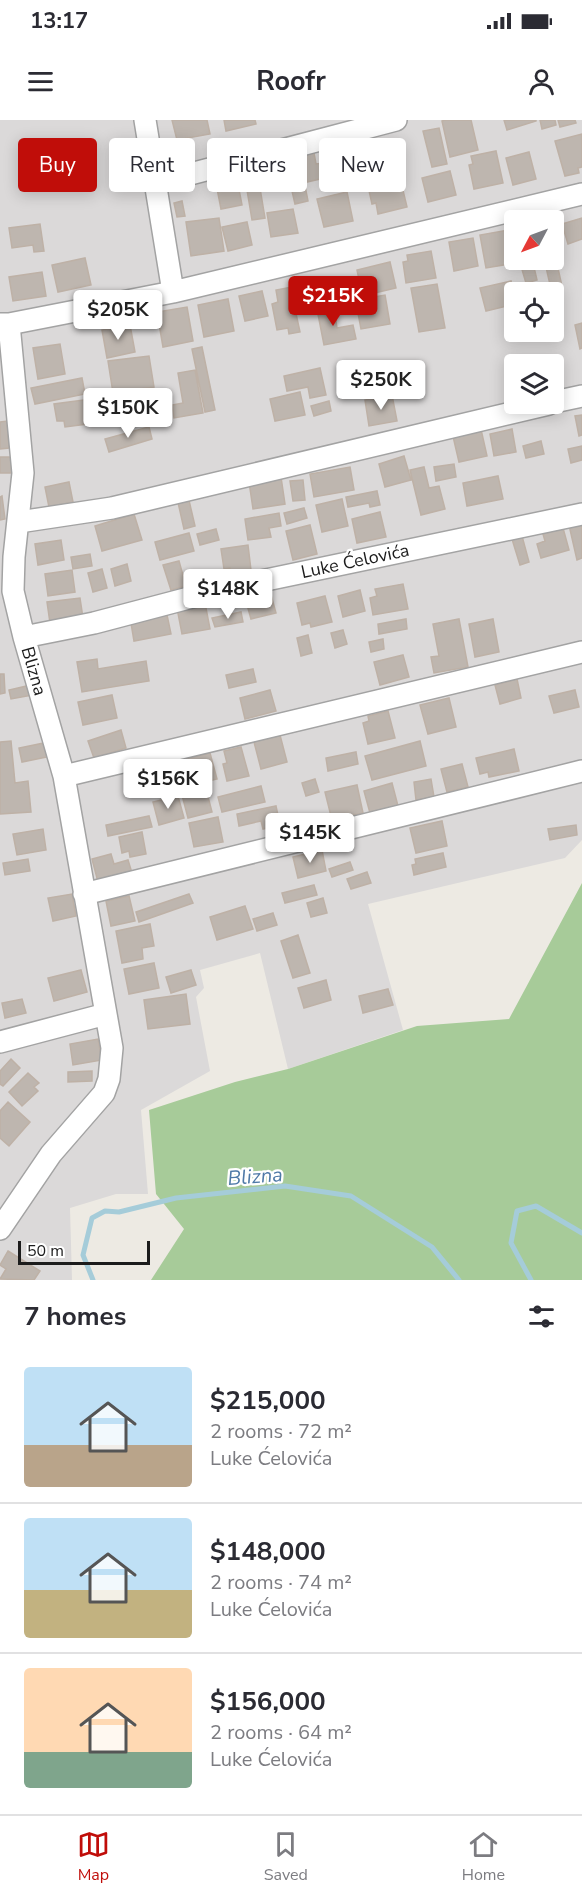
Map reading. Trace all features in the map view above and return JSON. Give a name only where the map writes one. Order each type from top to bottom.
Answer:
[{"type":"street","points":[[145,120],[148,138]]},
{"type":"street","points":[[195,173],[396,120]]},
{"type":"street","points":[[157,192],[173,292]]},
{"type":"street","points":[[5,324],[173,292],[582,194]]},
{"type":"street","name":"Blizna","points":[[0,1229],[51,1154],[104,1093],[109,1079],[112,1048],[64,776],[13,591],[14,556],[23,473],[5,324]]},
{"type":"street","points":[[564,400],[582,396]]},
{"type":"street","points":[[19,522],[112,508],[507,414]]},
{"type":"street","name":"Luke Ćelovića","points":[[24,637],[94,623],[223,589],[582,514]]},
{"type":"street","points":[[64,776],[582,652]]},
{"type":"street","points":[[84,894],[582,771]]},
{"type":"street","points":[[0,1042],[106,1014]]},
{"type":"shaded area","points":[[0,120],[582,120],[582,840],[565,858],[368,904],[403,1030],[288,1069],[260,953],[200,970],[204,988],[196,997],[210,1071],[141,1110],[148,1194],[116,1194],[70,1208],[72,1280],[0,1280]]},
{"type":"green space","points":[[582,883],[582,1280],[151,1280],[184,1229],[156,1194],[149,1110],[235,1082],[288,1069],[417,1026],[509,1019]]},
{"type":"building","points":[[172,120],[207,120],[210,134],[176,138]]},
{"type":"building","points":[[224,120],[255,120],[256,124],[226,131]]},
{"type":"building","points":[[471,120],[478,150],[450,157],[442,121]]},
{"type":"building","points":[[504,120],[536,120],[536,121],[507,130]]},
{"type":"building","points":[[540,120],[555,120],[556,125],[542,129]]},
{"type":"building","points":[[558,120],[575,120],[576,123],[560,127]]},
{"type":"building","points":[[439,128],[447,164],[432,167],[423,131]]},
{"type":"building","points":[[582,134],[582,167],[578,168],[579,173],[565,176],[555,141]]},
{"type":"building","points":[[496,151],[503,183],[474,189],[469,165],[473,164],[471,156]]},
{"type":"building","points":[[529,152],[536,179],[513,185],[506,158]]},
{"type":"building","points":[[314,153],[316,164],[319,164],[319,179],[307,182],[307,154]]},
{"type":"building","points":[[450,171],[456,195],[428,202],[422,178]]},
{"type":"building","points":[[218,192],[239,192],[242,205],[221,209]]},
{"type":"building","points":[[247,192],[261,192],[265,218],[252,220]]},
{"type":"building","points":[[292,192],[306,192],[308,201],[295,204]]},
{"type":"building","points":[[347,192],[353,221],[324,227],[317,199]]},
{"type":"building","points":[[369,192],[403,192],[407,207],[378,214],[376,203],[372,204]]},
{"type":"building","points":[[182,201],[185,216],[177,217],[174,203]]},
{"type":"building","points":[[293,209],[298,233],[271,237],[267,213]]},
{"type":"building","points":[[219,218],[224,251],[191,256],[186,222]]},
{"type":"building","points":[[582,218],[582,239],[568,244],[564,223]]},
{"type":"building","points":[[247,222],[252,245],[228,251],[222,227]]},
{"type":"building","points":[[40,224],[44,251],[34,252],[33,245],[12,248],[9,228]]},
{"type":"building","points":[[504,231],[504,265],[486,268],[480,235]]},
{"type":"building","points":[[473,238],[478,266],[454,271],[449,242]]},
{"type":"building","points":[[431,251],[436,278],[406,283],[403,262],[408,261],[407,255]]},
{"type":"building","points":[[85,258],[91,285],[58,292],[52,265]]},
{"type":"building","points":[[390,262],[396,288],[370,294],[369,288],[361,289],[357,270]]},
{"type":"building","points":[[522,270],[535,270],[537,280],[526,282]]},
{"type":"building","points":[[547,270],[558,270],[561,282],[549,282]]},
{"type":"building","points":[[42,272],[46,296],[13,301],[9,277]]},
{"type":"building","points":[[504,283],[504,307],[486,311],[480,288]]},
{"type":"building","points":[[307,284],[312,306],[295,309],[300,332],[289,334],[288,328],[277,330],[272,304],[278,302],[276,290]]},
{"type":"building","points":[[437,284],[445,328],[419,332],[411,288]]},
{"type":"building","points":[[262,291],[268,316],[245,321],[239,296]]},
{"type":"building","points":[[385,295],[390,324],[361,329],[358,313],[352,314],[350,301]]},
{"type":"building","points":[[228,299],[234,331],[204,337],[198,305]]},
{"type":"building","points":[[326,302],[328,313],[335,314],[337,328],[353,325],[356,339],[324,345],[316,304]]},
{"type":"building","points":[[187,307],[193,341],[163,347],[157,312]]},
{"type":"building","points":[[582,323],[582,348],[580,349],[575,325]]},
{"type":"building","points":[[130,325],[135,352],[107,358],[102,330]]},
{"type":"building","points":[[60,344],[65,374],[38,379],[33,348]]},
{"type":"building","points":[[202,347],[215,410],[205,412],[192,349]]},
{"type":"building","points":[[149,356],[154,387],[113,393],[108,361]]},
{"type":"building","points":[[320,368],[326,395],[310,398],[308,387],[287,391],[284,376]]},
{"type":"building","points":[[195,370],[203,413],[174,418],[172,405],[183,403],[178,373]]},
{"type":"building","points":[[379,375],[382,392],[365,395],[361,378]]},
{"type":"building","points":[[82,378],[85,394],[35,404],[31,388]]},
{"type":"building","points":[[300,392],[305,415],[275,421],[270,399]]},
{"type":"building","points":[[392,395],[397,421],[369,426],[365,400]]},
{"type":"building","points":[[91,399],[95,423],[65,427],[64,421],[57,421],[54,404]]},
{"type":"building","points":[[329,401],[331,411],[314,416],[311,406]]},
{"type":"building","points":[[582,415],[582,435],[579,436],[575,416]]},
{"type":"building","points":[[7,421],[9,448],[0,449],[0,422]]},
{"type":"building","points":[[480,425],[487,456],[459,462],[452,432]]},
{"type":"building","points":[[149,427],[152,439],[109,452],[105,439]]},
{"type":"building","points":[[512,429],[516,452],[494,456],[490,434]]},
{"type":"building","points":[[541,441],[544,454],[526,458],[523,446]]},
{"type":"building","points":[[582,446],[582,460],[571,463],[568,449]]},
{"type":"building","points":[[404,456],[411,480],[385,487],[379,464]]},
{"type":"building","points":[[0,457],[11,457],[12,473],[0,473]]},
{"type":"building","points":[[454,464],[456,477],[436,481],[434,467]]},
{"type":"building","points":[[350,467],[354,490],[314,497],[310,474]]},
{"type":"building","points":[[424,467],[429,488],[439,486],[445,509],[421,515],[410,470]]},
{"type":"building","points":[[498,476],[503,499],[467,506],[463,483]]},
{"type":"building","points":[[281,477],[285,504],[253,509],[249,482]]},
{"type":"building","points":[[303,480],[305,500],[293,501],[290,481]]},
{"type":"building","points":[[69,482],[73,502],[49,507],[45,487]]},
{"type":"building","points":[[377,491],[380,505],[370,507],[369,503],[348,507],[346,497]]},
{"type":"building","points":[[2,496],[5,519],[0,520],[0,497]]},
{"type":"building","points":[[188,496],[195,526],[184,529],[177,498]]},
{"type":"building","points":[[342,499],[348,526],[322,532],[316,505]]},
{"type":"building","points":[[304,508],[307,518],[287,524],[284,513]]},
{"type":"building","points":[[380,512],[386,537],[357,543],[352,519]]},
{"type":"building","points":[[279,513],[281,526],[269,528],[271,537],[248,540],[245,519]]},
{"type":"building","points":[[134,514],[142,540],[102,551],[95,526]]},
{"type":"building","points":[[582,522],[582,558],[577,560],[569,525]]},
{"type":"building","points":[[310,525],[317,554],[293,560],[286,531]]},
{"type":"building","points":[[563,528],[569,550],[541,558],[537,544],[545,541],[543,534]]},
{"type":"building","points":[[216,529],[219,540],[200,545],[197,534]]},
{"type":"building","points":[[189,533],[194,551],[160,560],[155,542]]},
{"type":"building","points":[[522,536],[529,562],[520,565],[512,539]]},
{"type":"building","points":[[61,540],[64,560],[38,565],[35,544]]},
{"type":"building","points":[[248,545],[251,570],[231,573],[230,568],[224,569],[221,549]]},
{"type":"building","points":[[90,554],[92,566],[73,569],[71,557]]},
{"type":"building","points":[[179,561],[186,586],[171,590],[163,565]]},
{"type":"building","points":[[127,564],[131,581],[115,586],[111,569]]},
{"type":"building","points":[[102,569],[107,588],[93,592],[88,573]]},
{"type":"building","points":[[72,570],[75,592],[48,596],[45,574]]},
{"type":"building","points":[[403,584],[408,609],[373,615],[370,598],[377,596],[375,589]]},
{"type":"building","points":[[360,590],[365,611],[343,617],[338,596]]},
{"type":"building","points":[[271,595],[276,613],[251,619],[246,601]]},
{"type":"building","points":[[325,596],[332,622],[311,627],[310,623],[302,625],[297,603]]},
{"type":"building","points":[[80,598],[83,618],[50,623],[47,602]]},
{"type":"building","points":[[205,603],[210,629],[182,634],[177,608]]},
{"type":"building","points":[[241,612],[243,622],[215,627],[212,618]]},
{"type":"building","points":[[167,615],[171,634],[134,641],[131,623]]},
{"type":"building","points":[[406,619],[407,629],[379,634],[378,624]]},
{"type":"building","points":[[459,619],[468,667],[434,673],[431,657],[439,656],[433,624]]},
{"type":"building","points":[[493,619],[499,652],[475,657],[469,624]]},
{"type":"building","points":[[343,630],[347,644],[335,648],[331,633]]},
{"type":"building","points":[[308,635],[312,653],[301,656],[297,638]]},
{"type":"building","points":[[383,639],[384,649],[371,652],[369,642]]},
{"type":"building","points":[[403,655],[409,677],[380,685],[374,662]]},
{"type":"building","points":[[97,659],[98,669],[146,661],[149,681],[82,692],[77,662]]},
{"type":"building","points":[[253,669],[256,682],[229,688],[226,675]]},
{"type":"building","points":[[0,674],[4,674],[5,693],[0,694]]},
{"type":"building","points":[[517,679],[521,698],[500,704],[495,685]]},
{"type":"building","points":[[31,685],[33,695],[11,699],[9,690]]},
{"type":"building","points":[[270,690],[276,711],[245,719],[240,698]]},
{"type":"building","points":[[575,690],[579,707],[554,713],[549,696]]},
{"type":"building","points":[[112,695],[117,718],[83,725],[78,702]]},
{"type":"building","points":[[449,698],[456,727],[428,734],[420,705]]},
{"type":"building","points":[[388,711],[395,738],[368,744],[363,723],[369,721],[368,716]]},
{"type":"building","points":[[121,730],[126,748],[94,758],[88,741]]},
{"type":"building","points":[[280,735],[287,762],[261,769],[254,742]]},
{"type":"building","points":[[11,741],[15,783],[28,781],[31,812],[0,814],[0,742]]},
{"type":"building","points":[[420,741],[426,766],[372,780],[365,756]]},
{"type":"building","points":[[44,743],[47,757],[22,762],[19,748]]},
{"type":"building","points":[[241,747],[249,776],[227,781],[223,764],[227,763],[224,751]]},
{"type":"building","points":[[514,749],[519,771],[489,777],[488,772],[480,774],[476,758]]},
{"type":"building","points":[[356,752],[358,764],[328,771],[326,758]]},
{"type":"building","points":[[210,753],[217,779],[183,787],[177,761]]},
{"type":"building","points":[[462,764],[468,787],[447,792],[441,769]]},
{"type":"building","points":[[155,765],[161,790],[137,796],[131,771]]},
{"type":"building","points":[[315,779],[319,792],[306,796],[302,783]]},
{"type":"building","points":[[431,779],[434,797],[416,800],[414,782]]},
{"type":"building","points":[[392,783],[398,806],[370,813],[364,791]]},
{"type":"building","points":[[357,785],[363,813],[332,820],[325,792]]},
{"type":"building","points":[[261,786],[265,802],[222,812],[218,797]]},
{"type":"building","points":[[206,789],[212,812],[188,818],[182,795]]},
{"type":"building","points":[[178,796],[184,818],[159,825],[153,802]]},
{"type":"building","points":[[276,806],[280,825],[263,829],[261,821],[239,826],[237,814]]},
{"type":"building","points":[[149,816],[152,827],[108,836],[106,825]]},
{"type":"building","points":[[218,817],[223,842],[194,847],[189,823]]},
{"type":"building","points":[[442,821],[447,846],[416,853],[410,828]]},
{"type":"building","points":[[576,825],[577,835],[550,840],[548,829]]},
{"type":"building","points":[[43,829],[46,850],[17,855],[13,834]]},
{"type":"building","points":[[142,832],[146,854],[130,857],[129,851],[122,853],[119,837]]},
{"type":"building","points":[[322,850],[326,871],[298,878],[293,857]]},
{"type":"building","points":[[443,853],[446,867],[414,875],[412,865],[416,864],[415,859]]},
{"type":"building","points":[[111,854],[114,864],[128,860],[132,873],[98,882],[92,859]]},
{"type":"building","points":[[28,859],[30,871],[5,875],[3,863]]},
{"type":"building","points":[[350,862],[353,870],[332,877],[329,869]]},
{"type":"building","points":[[367,872],[371,883],[351,889],[347,879]]},
{"type":"building","points":[[314,885],[317,895],[285,903],[282,893]]},
{"type":"building","points":[[72,894],[76,916],[53,921],[48,898]]},
{"type":"building","points":[[189,894],[193,903],[139,922],[136,912]]},
{"type":"building","points":[[129,896],[135,921],[111,926],[106,901]]},
{"type":"building","points":[[323,898],[327,913],[311,917],[307,903]]},
{"type":"building","points":[[245,906],[253,929],[217,940],[210,917]]},
{"type":"building","points":[[273,913],[277,925],[257,931],[253,919]]},
{"type":"building","points":[[150,924],[154,946],[142,948],[143,959],[122,963],[116,931]]},
{"type":"building","points":[[298,935],[310,973],[293,978],[281,941]]},
{"type":"building","points":[[154,963],[159,988],[129,994],[124,969]]},
{"type":"building","points":[[81,970],[87,992],[54,1001],[48,978]]},
{"type":"building","points":[[191,970],[196,985],[171,993],[166,977]]},
{"type":"building","points":[[326,980],[331,1000],[304,1008],[298,988]]},
{"type":"building","points":[[388,989],[393,1005],[363,1013],[359,996]]},
{"type":"building","points":[[186,994],[190,1024],[148,1029],[144,1000]]},
{"type":"building","points":[[22,999],[26,1013],[5,1018],[2,1003]]},
{"type":"building","points":[[98,1039],[102,1060],[73,1065],[70,1044]]},
{"type":"building","points":[[11,1059],[20,1068],[3,1086],[0,1084],[0,1071]]},
{"type":"building","points":[[92,1071],[92,1081],[68,1082],[68,1072]]},
{"type":"building","points":[[28,1073],[39,1083],[34,1087],[38,1091],[22,1106],[9,1092]]},
{"type":"building","points":[[8,1102],[30,1122],[9,1146],[0,1138],[0,1111]]},
{"type":"building","points":[[8,1251],[40,1271],[34,1280],[0,1279],[6,1269],[0,1265]]},
{"type":"waterway","name":"Blizna","points":[[93,1280],[83,1255],[92,1218],[105,1211],[119,1212],[176,1198],[285,1186],[351,1196],[432,1247],[459,1280]]},
{"type":"waterway","name":"Blizna","points":[[531,1280],[511,1243],[517,1211],[536,1206],[582,1233]]}]
